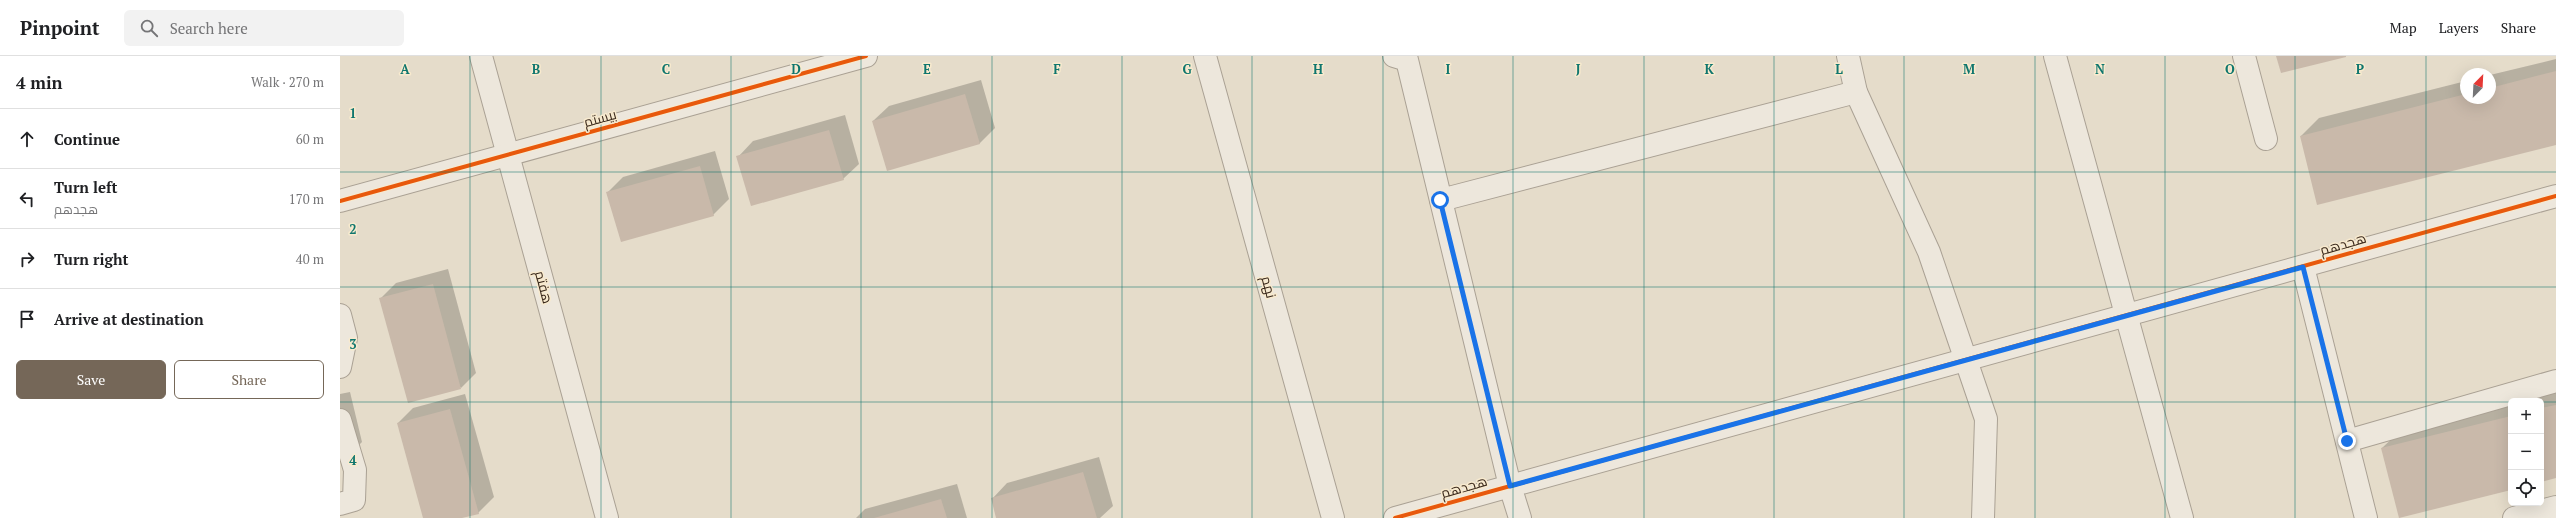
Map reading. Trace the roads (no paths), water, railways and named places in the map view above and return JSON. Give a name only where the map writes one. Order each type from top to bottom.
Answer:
[{"type":"street","name":"هفتم","points":[[481,56],[607,518]]},
{"type":"street","name":"بیستم","points":[[340,201],[866,56]]},
{"type":"street","name":"نهم","points":[[1205,56],[1333,518]]},
{"type":"street","points":[[1848,56],[1856,92],[1929,252],[1967,359],[1986,419],[1983,518]]},
{"type":"street","points":[[2055,56],[2182,518]]},
{"type":"street","points":[[2244,56],[2266,139]]},
{"type":"street","points":[[1407,57],[1440,200],[1510,486],[1520,518]]},
{"type":"street","points":[[1440,200],[1856,92]]},
{"type":"street","name":"هجدهم","points":[[1395,518],[2556,196]]},
{"type":"street","points":[[2303,267],[2366,518]]},
{"type":"street","points":[[340,315],[346,338],[340,367]]},
{"type":"street","points":[[2347,441],[2556,381]]},
{"type":"street","points":[[340,420],[355,470],[354,500],[340,504]]},
{"type":"street","points":[[2514,518],[2556,507]]}]
